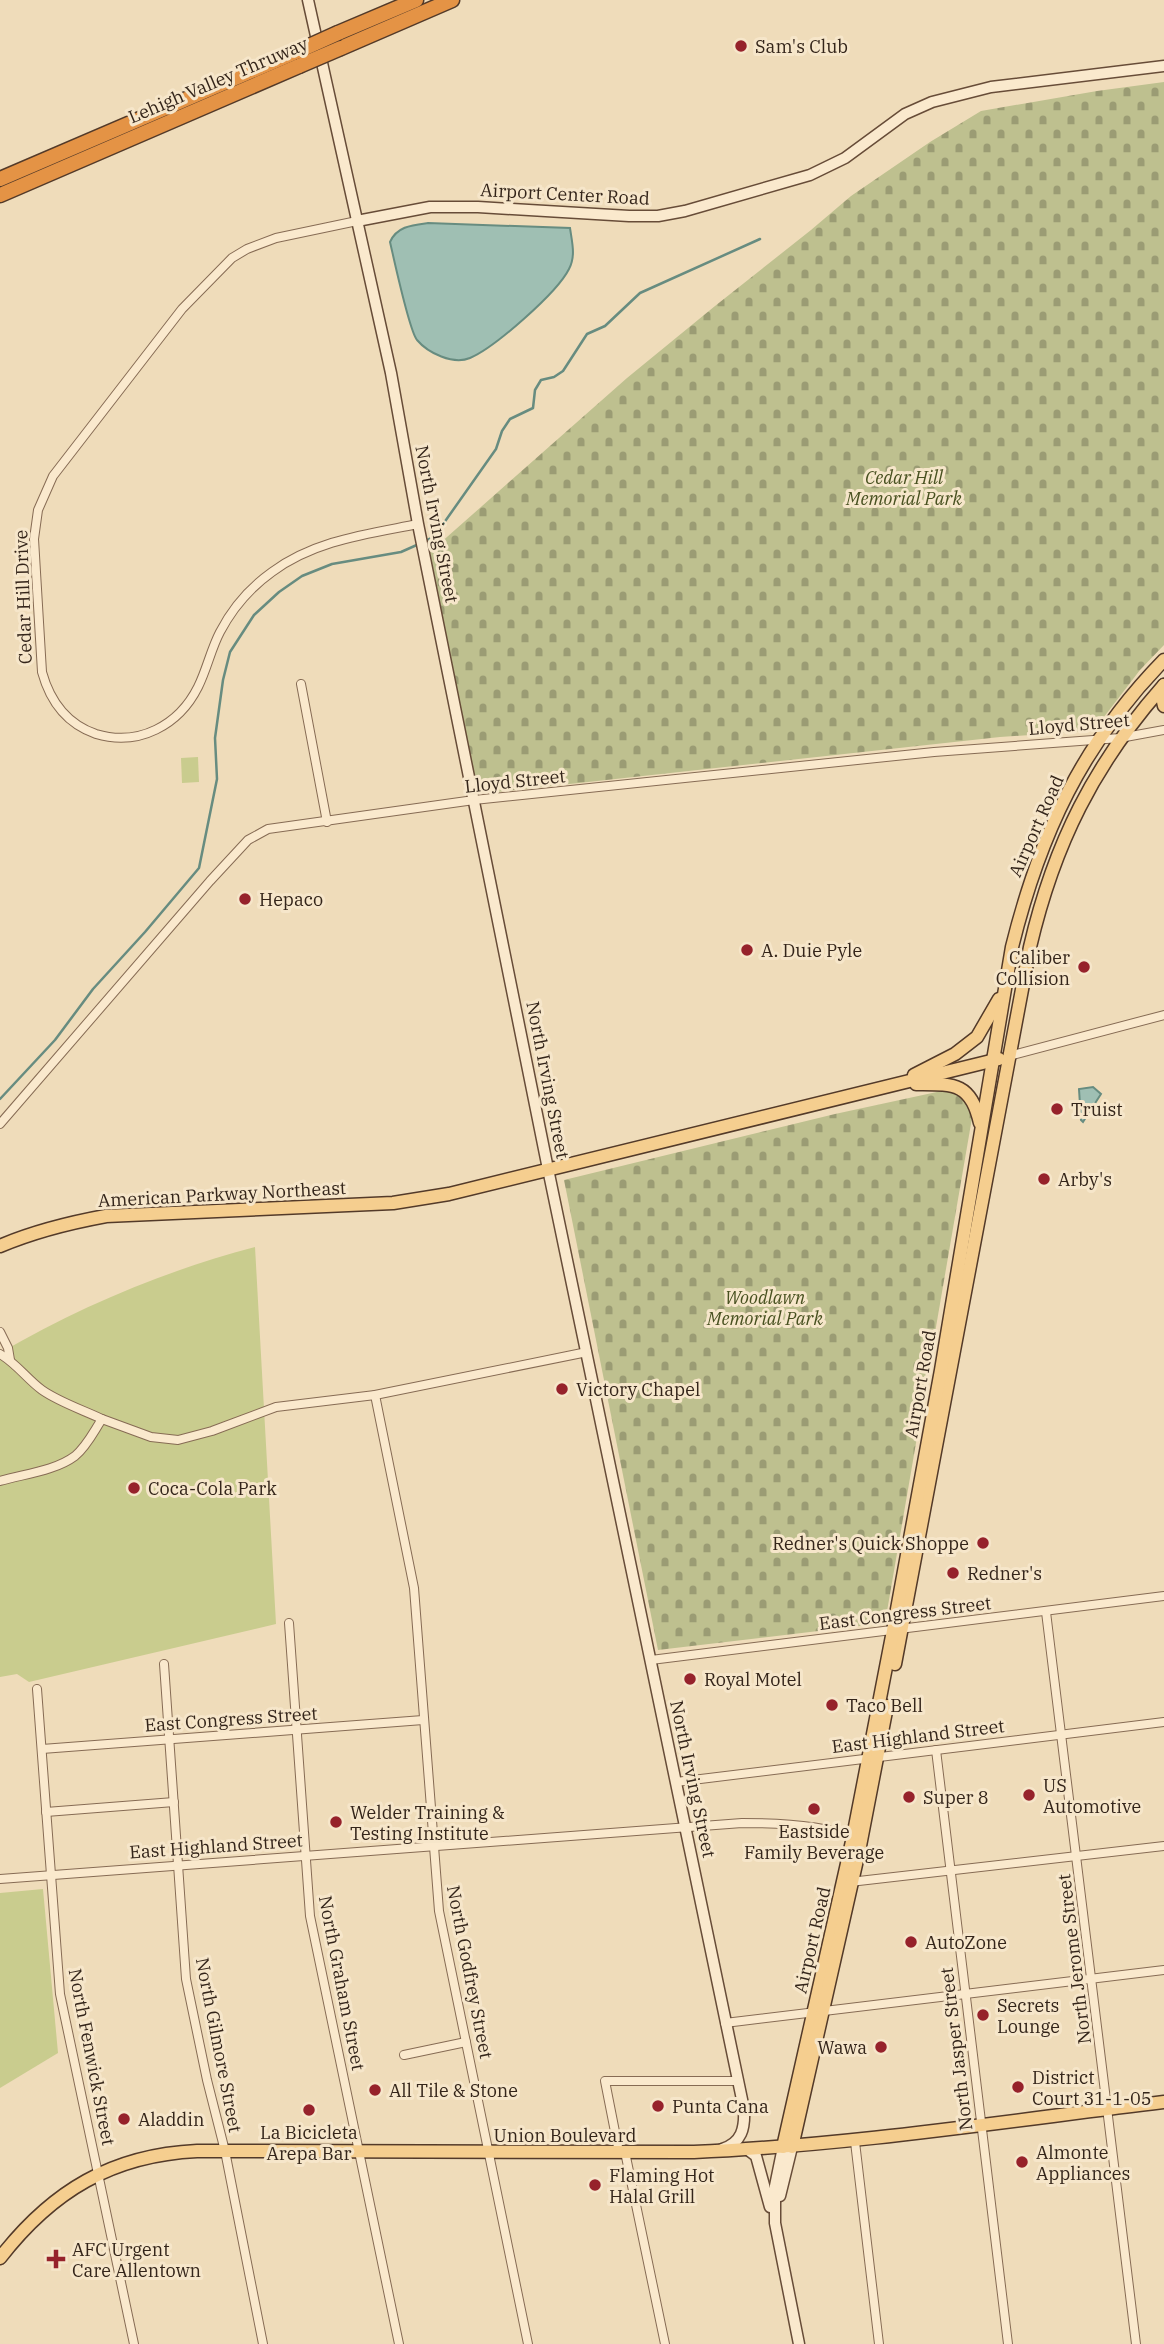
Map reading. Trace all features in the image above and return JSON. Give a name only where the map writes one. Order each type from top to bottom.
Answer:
[{"type":"highway","name":"Lehigh Valley Thruway","points":[[340,41],[416,0]]},
{"type":"highway","name":"Lehigh Valley Thruway","points":[[0,179],[340,41],[452,0]]},
{"type":"highway","name":"Lehigh Valley Thruway","points":[[0,195],[298,59]]},
{"type":"main road","name":"Airport Road","points":[[897,1630],[981,1128],[1023,903],[1040,851],[1096,740],[1136,688],[1164,660]]},
{"type":"main road","name":"Airport Road","points":[[787,2147],[848,1882],[1030,947],[1053,866],[1085,794],[1120,738],[1164,685]]},
{"type":"main road","points":[[1164,685],[1164,706]]},
{"type":"main road","points":[[898,1083],[955,1054],[970,1043],[985,1027],[1006,986]]},
{"type":"main road","points":[[898,1083],[1009,1056]]},
{"type":"main road","points":[[898,1083],[948,1084],[960,1088],[973,1099],[981,1128]]},
{"type":"main road","name":"American Parkway Northeast","points":[[0,1246],[65,1223],[106,1216],[393,1203],[449,1194],[898,1083]]},
{"type":"main road","name":"Airport Road","points":[[848,1882],[853,1837],[873,1757]]},
{"type":"main road","name":"Union Boulevard","points":[[0,2258],[34,2218],[66,2193],[98,2174],[157,2155],[225,2151],[748,2150],[855,2141],[1164,2102]]},
{"type":"street","name":"North Irving Street","points":[[308,0],[391,373],[418,524],[548,1169],[744,2109],[742,2133],[732,2146],[716,2151]]},
{"type":"street","name":"Airport Center Road","points":[[357,221],[430,206],[659,216],[810,175],[845,158],[905,114],[932,102],[992,87],[1164,66]]},
{"type":"street","name":"Cedar Hill Drive","points":[[357,221],[276,237],[232,258],[182,309],[53,476],[38,510],[34,540],[40,653],[46,686],[65,714],[88,731],[121,738],[135,737],[155,730],[175,718],[191,700],[219,632],[245,596],[272,571],[296,556],[324,544],[418,524]]},
{"type":"street","points":[[301,684],[327,822]]},
{"type":"street","name":"Lloyd Street","points":[[0,1124],[210,881],[248,840],[268,830],[474,800],[934,752],[1120,738],[1164,730]]},
{"type":"street","points":[[1009,1056],[1164,1015]]},
{"type":"street","points":[[0,1332],[8,1348],[10,1360]]},
{"type":"street","points":[[0,1354],[46,1393],[102,1419],[152,1437],[178,1440],[276,1408],[374,1395],[587,1352]]},
{"type":"street","name":"North Godfrey Street","points":[[374,1395],[414,1588],[439,1911],[528,2344]]},
{"type":"street","points":[[0,1480],[54,1467],[75,1456],[102,1419]]},
{"type":"street","name":"East Congress Street","points":[[651,1660],[1164,1596]]},
{"type":"street","name":"North Jerome Street","points":[[1046,1612],[1136,2344]]},
{"type":"street","name":"North Graham Street","points":[[289,1623],[310,1916],[399,2344]]},
{"type":"street","name":"North Gilmore Street","points":[[164,1664],[186,1979],[225,2151],[263,2344]]},
{"type":"street","name":"North Fenwick Street","points":[[37,1689],[60,1994],[134,2344]]},
{"type":"street","name":"East Congress Street","points":[[42,1749],[423,1720]]},
{"type":"street","name":"East Highland Street","points":[[676,1782],[1164,1722]]},
{"type":"street","name":"North Jasper Street","points":[[936,1750],[1008,2344]]},
{"type":"street","points":[[47,1812],[174,1802]]},
{"type":"street","name":"East Highland Street","points":[[0,1879],[717,1824],[765,1823],[843,1833],[853,1837]]},
{"type":"street","points":[[848,1882],[1164,1846]]},
{"type":"street","points":[[725,2023],[1164,1970]]},
{"type":"street","points":[[404,2055],[466,2042]]},
{"type":"street","points":[[665,2344],[605,2081],[737,2081]]},
{"type":"street","points":[[855,2141],[879,2344]]},
{"type":"street","points":[[775,2223],[787,2147]]},
{"type":"street","points":[[748,2150],[756,2156],[775,2223],[799,2344]]},
{"type":"green space","name":"Cedar Hill Memorial Park","points":[[1164,82],[1164,645],[1140,670],[1097,726],[1088,731],[1000,737],[488,793],[476,786],[430,552],[627,378],[851,196],[930,142],[981,111]]},
{"type":"green space","points":[[198,757],[199,782],[182,783],[181,758]]},
{"type":"green space","name":"Woodlawn Memorial Park","points":[[946,1090],[968,1101],[972,1118],[885,1623],[658,1650],[564,1180]]},
{"type":"green space","name":"Coca-Cola Park","points":[[255,1247],[276,1624],[29,1682],[17,1674],[0,1677],[0,1353],[61,1320],[124,1291]]},
{"type":"green space","points":[[43,1889],[58,2053],[0,2088],[0,1893]]},
{"type":"shaded area","points":[[428,223],[570,228],[573,249],[571,264],[552,292],[494,343],[470,358],[449,359],[428,349],[417,340],[406,309],[390,242],[401,229]]},
{"type":"shaded area","points":[[1093,1087],[1101,1094],[1083,1122],[1079,1089]]},
{"type":"waterway","points":[[425,541],[434,537],[496,449],[502,431],[510,419],[533,408],[535,390],[541,380],[554,377],[563,371],[587,334],[605,326],[640,293],[760,239]]},
{"type":"waterway","points":[[0,1099],[55,1040],[93,989],[199,868],[217,779],[215,738],[223,680],[230,652],[254,615],[302,576],[332,564],[401,552],[419,544]]},
{"type":"place","name":"Sam's Club","points":[[741,46]]},
{"type":"place","name":"Hepaco","points":[[245,899]]},
{"type":"place","name":"A. Duie Pyle","points":[[747,950]]},
{"type":"place","name":"Caliber Collision","points":[[1084,967]]},
{"type":"place","name":"Truist","points":[[1057,1109]]},
{"type":"place","name":"Arby's","points":[[1044,1179]]},
{"type":"place","name":"Victory Chapel","points":[[562,1389]]},
{"type":"place","name":"Coca-Cola Park","points":[[134,1488]]},
{"type":"place","name":"Redner's Quick Shoppe","points":[[983,1543]]},
{"type":"place","name":"Redner's","points":[[953,1573]]},
{"type":"place","name":"Royal Motel","points":[[690,1679]]},
{"type":"place","name":"Taco Bell","points":[[832,1705]]},
{"type":"place","name":"US Automotive","points":[[1029,1795]]},
{"type":"place","name":"Super 8","points":[[909,1797]]},
{"type":"place","name":"Eastside Family Beverage","points":[[814,1809]]},
{"type":"place","name":"Welder Training & Testing Institute","points":[[336,1822]]},
{"type":"place","name":"AutoZone","points":[[911,1942]]},
{"type":"place","name":"Secrets Lounge","points":[[983,2015]]},
{"type":"place","name":"Wawa","points":[[881,2047]]},
{"type":"place","name":"District Court 31-1-05","points":[[1018,2087]]},
{"type":"place","name":"All Tile & Stone","points":[[375,2090]]},
{"type":"place","name":"Punta Cana","points":[[658,2106]]},
{"type":"place","name":"La Bicicleta Arepa Bar","points":[[309,2110]]},
{"type":"place","name":"Aladdin","points":[[124,2119]]},
{"type":"place","name":"Almonte Appliances","points":[[1022,2162]]},
{"type":"place","name":"Flaming Hot Halal Grill","points":[[595,2185]]},
{"type":"place","name":"AFC Urgent Care Allentown","points":[[56,2259]]}]
